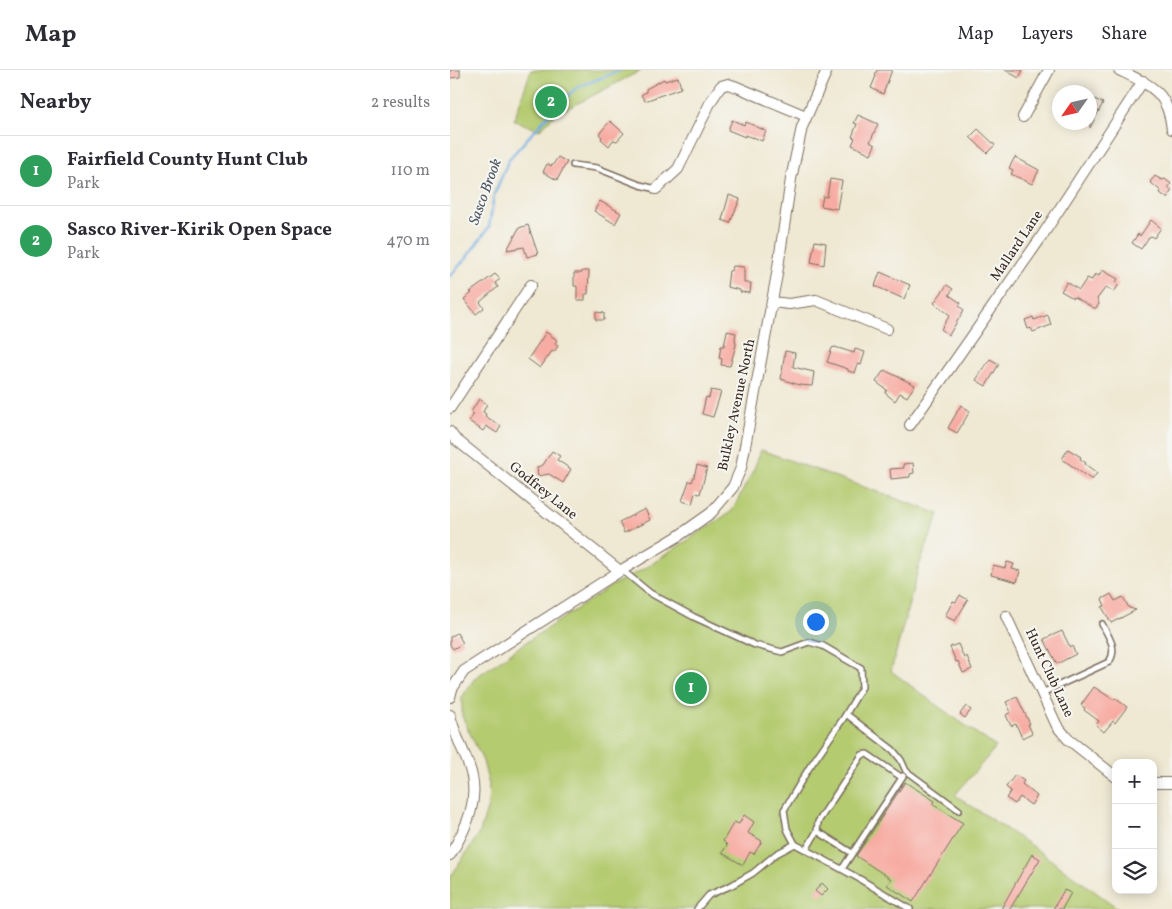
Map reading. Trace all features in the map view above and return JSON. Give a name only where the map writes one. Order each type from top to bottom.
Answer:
[{"type":"street","name":"Bulkley Avenue North","points":[[450,697],[452,689],[464,671],[620,571],[676,538],[711,513],[733,487],[741,468],[772,302],[791,178],[806,116],[827,70]]},
{"type":"street","points":[[1023,117],[1049,70]]},
{"type":"street","points":[[1119,70],[1150,85],[1165,103],[1170,113],[1172,129]]},
{"type":"street","name":"Mallard Lane","points":[[910,425],[1040,239],[1143,82]]},
{"type":"street","points":[[656,189],[678,170],[711,100],[721,86],[728,84],[737,87],[806,116]]},
{"type":"street","points":[[450,408],[532,285]]},
{"type":"street","points":[[772,302],[789,304],[816,300],[887,329]]},
{"type":"street","name":"Godfrey Lane","points":[[450,432],[454,438],[620,571]]},
{"type":"street","name":"Hunt Club Lane","points":[[1006,616],[1057,726],[1068,739],[1112,775]]},
{"type":"street","points":[[450,715],[470,768],[474,801],[465,829],[450,855]]},
{"type":"street","points":[[1157,783],[1172,783]]},
{"type":"lane","points":[[573,166],[597,168],[640,185],[656,189]]},
{"type":"lane","points":[[620,571],[627,574],[650,593],[694,617],[755,645],[782,652],[809,642],[823,646],[860,668],[862,687],[784,810],[787,829],[795,844],[910,909]]},
{"type":"lane","points":[[1042,693],[1108,662],[1113,654],[1113,647],[1102,624]]},
{"type":"lane","points":[[846,714],[893,750],[901,760],[906,771],[959,810]]},
{"type":"lane","points":[[806,850],[817,831],[818,822],[862,755],[867,754],[901,778]]},
{"type":"lane","points":[[842,869],[906,771]]},
{"type":"lane","points":[[817,831],[852,853]]},
{"type":"lane","points":[[697,909],[708,895],[732,885],[753,873],[776,854],[795,844]]},
{"type":"green space","points":[[531,70],[642,70],[555,115],[539,130],[514,120]]},
{"type":"green space","points":[[761,450],[939,514],[919,566],[891,671],[996,747],[955,795],[1033,847],[1119,909],[450,909],[450,878],[480,832],[488,806],[489,785],[483,761],[462,716],[462,697],[475,678],[522,645],[613,585],[647,567],[732,511],[754,469]]},
{"type":"building","points":[[450,70],[460,70],[460,77],[450,78]]},
{"type":"building","points":[[877,70],[892,70],[883,94],[871,88]]},
{"type":"building","points":[[1005,70],[1023,70],[1019,78]]},
{"type":"building","points":[[678,77],[681,88],[645,101],[641,95],[646,92],[646,89],[664,79],[665,81]]},
{"type":"building","points":[[1097,100],[1103,103],[1097,115]]},
{"type":"building","points":[[858,115],[878,124],[870,142],[875,145],[871,154],[852,145],[855,138],[852,137],[857,124],[854,123]]},
{"type":"building","points":[[732,120],[744,125],[746,122],[766,131],[762,141],[728,130]]},
{"type":"building","points":[[610,121],[624,133],[617,141],[613,140],[609,146],[601,139],[602,137],[599,134]]},
{"type":"building","points":[[978,129],[995,145],[987,153],[970,137]]},
{"type":"building","points":[[558,157],[567,162],[557,180],[543,172],[547,164],[552,166]]},
{"type":"building","points":[[1015,157],[1039,170],[1032,184],[1011,174],[1013,170],[1009,168]]},
{"type":"building","points":[[1155,176],[1162,180],[1165,179],[1171,184],[1168,188],[1172,190],[1167,198],[1150,182]]},
{"type":"building","points":[[830,179],[842,181],[837,209],[821,206],[823,196],[827,197]]},
{"type":"building","points":[[729,195],[740,199],[730,223],[722,220]]},
{"type":"building","points":[[600,201],[621,213],[615,224],[594,211]]},
{"type":"building","points":[[1151,220],[1161,228],[1154,238],[1149,237],[1141,249],[1132,243],[1138,234],[1140,236]]},
{"type":"building","points":[[528,225],[538,254],[527,257],[524,247],[507,250],[519,228]]},
{"type":"building","points":[[815,241],[826,243],[824,265],[811,262]]},
{"type":"building","points":[[733,266],[744,267],[744,283],[751,283],[750,293],[740,292],[740,290],[727,287],[729,271],[732,270]]},
{"type":"building","points":[[1102,270],[1118,279],[1116,282],[1119,284],[1114,292],[1106,287],[1097,299],[1099,304],[1096,308],[1061,291],[1067,282],[1079,290],[1087,278],[1092,280],[1095,274],[1099,276]]},
{"type":"building","points":[[582,271],[589,271],[588,294],[585,294],[585,300],[577,300],[577,286],[574,286],[574,273],[582,273]]},
{"type":"building","points":[[880,272],[910,285],[904,299],[875,286]]},
{"type":"building","points":[[495,274],[500,279],[495,283],[498,287],[480,302],[484,308],[476,314],[464,299],[472,293],[470,292]]},
{"type":"building","points":[[947,285],[953,289],[949,295],[961,303],[959,306],[964,310],[949,335],[941,329],[950,315],[934,303]]},
{"type":"building","points":[[596,312],[604,313],[604,320],[596,320]]},
{"type":"building","points":[[1048,315],[1051,325],[1033,332],[1031,328],[1028,329],[1025,320],[1033,317],[1034,320]]},
{"type":"building","points":[[727,331],[736,333],[736,345],[730,366],[721,365],[722,359],[719,358]]},
{"type":"building","points":[[546,332],[557,340],[555,344],[558,346],[540,368],[528,359]]},
{"type":"building","points":[[835,347],[854,353],[855,349],[865,352],[861,365],[858,364],[855,373],[827,362],[832,348]]},
{"type":"building","points":[[785,351],[795,353],[793,367],[814,372],[812,386],[799,385],[781,379]]},
{"type":"building","points":[[990,359],[999,364],[986,386],[976,380]]},
{"type":"building","points":[[884,370],[915,385],[907,397],[900,393],[895,401],[885,393],[887,390],[876,382]]},
{"type":"building","points":[[711,390],[721,392],[713,417],[702,414],[706,397],[709,398]]},
{"type":"building","points":[[479,399],[487,404],[483,412],[486,414],[485,416],[501,426],[497,433],[486,426],[483,431],[469,421],[474,414],[471,412]]},
{"type":"building","points":[[961,405],[970,411],[957,433],[948,428]]},
{"type":"building","points":[[1068,449],[1081,457],[1080,459],[1085,464],[1097,473],[1092,480],[1062,459]]},
{"type":"building","points":[[552,451],[560,456],[557,460],[571,469],[563,483],[549,474],[538,476],[537,467],[543,465]]},
{"type":"building","points":[[913,463],[914,473],[910,474],[910,477],[891,479],[890,469],[904,468],[903,464]]},
{"type":"building","points":[[697,465],[707,468],[700,494],[695,493],[692,504],[682,501],[689,481],[692,482]]},
{"type":"building","points":[[645,509],[650,520],[624,533],[619,522]]},
{"type":"building","points":[[1007,562],[1014,564],[1012,569],[1020,571],[1017,582],[991,575],[993,565],[1005,568]]},
{"type":"building","points":[[1111,594],[1115,601],[1123,597],[1129,608],[1136,610],[1111,623],[1102,607],[1105,606],[1102,599]]},
{"type":"building","points":[[960,595],[968,600],[955,621],[945,616],[953,601],[956,602]]},
{"type":"building","points":[[1062,631],[1076,654],[1057,664],[1044,639]]},
{"type":"building","points":[[457,633],[463,643],[453,649],[450,645],[450,637]]},
{"type":"building","points":[[958,644],[964,658],[967,656],[972,669],[963,673],[950,647]]},
{"type":"building","points":[[1094,687],[1127,707],[1115,723],[1113,721],[1104,732],[1096,725],[1099,721],[1084,710],[1085,708],[1081,705]]},
{"type":"building","points":[[1017,697],[1030,724],[1028,724],[1032,733],[1022,738],[1016,724],[1011,726],[1006,715],[1011,712],[1006,702]]},
{"type":"building","points":[[966,706],[971,710],[965,718],[960,714]]},
{"type":"building","points":[[1015,775],[1024,781],[1022,784],[1037,796],[1031,805],[1020,797],[1015,804],[1006,798],[1011,791],[1006,787]]},
{"type":"building","points":[[905,782],[935,801],[932,804],[963,823],[913,902],[887,885],[891,879],[856,856]]},
{"type":"building","points":[[744,815],[754,822],[748,833],[762,841],[754,854],[750,852],[743,865],[722,853],[727,845],[723,841],[734,822],[739,824]]},
{"type":"building","points":[[1032,854],[1040,859],[1010,909],[1001,909]]},
{"type":"building","points":[[822,883],[828,889],[821,896],[815,891]]},
{"type":"building","points":[[1064,890],[1071,893],[1062,909],[1053,909]]},
{"type":"waterway","name":"Sasco Brook","points":[[450,276],[489,227],[494,195],[509,159],[562,100],[578,87],[621,70]]},
{"type":"place","name":"Sasco River-Kirik Open Space","points":[[551,102]]},
{"type":"place","name":"Fairfield County Hunt Club","points":[[691,688]]}]
